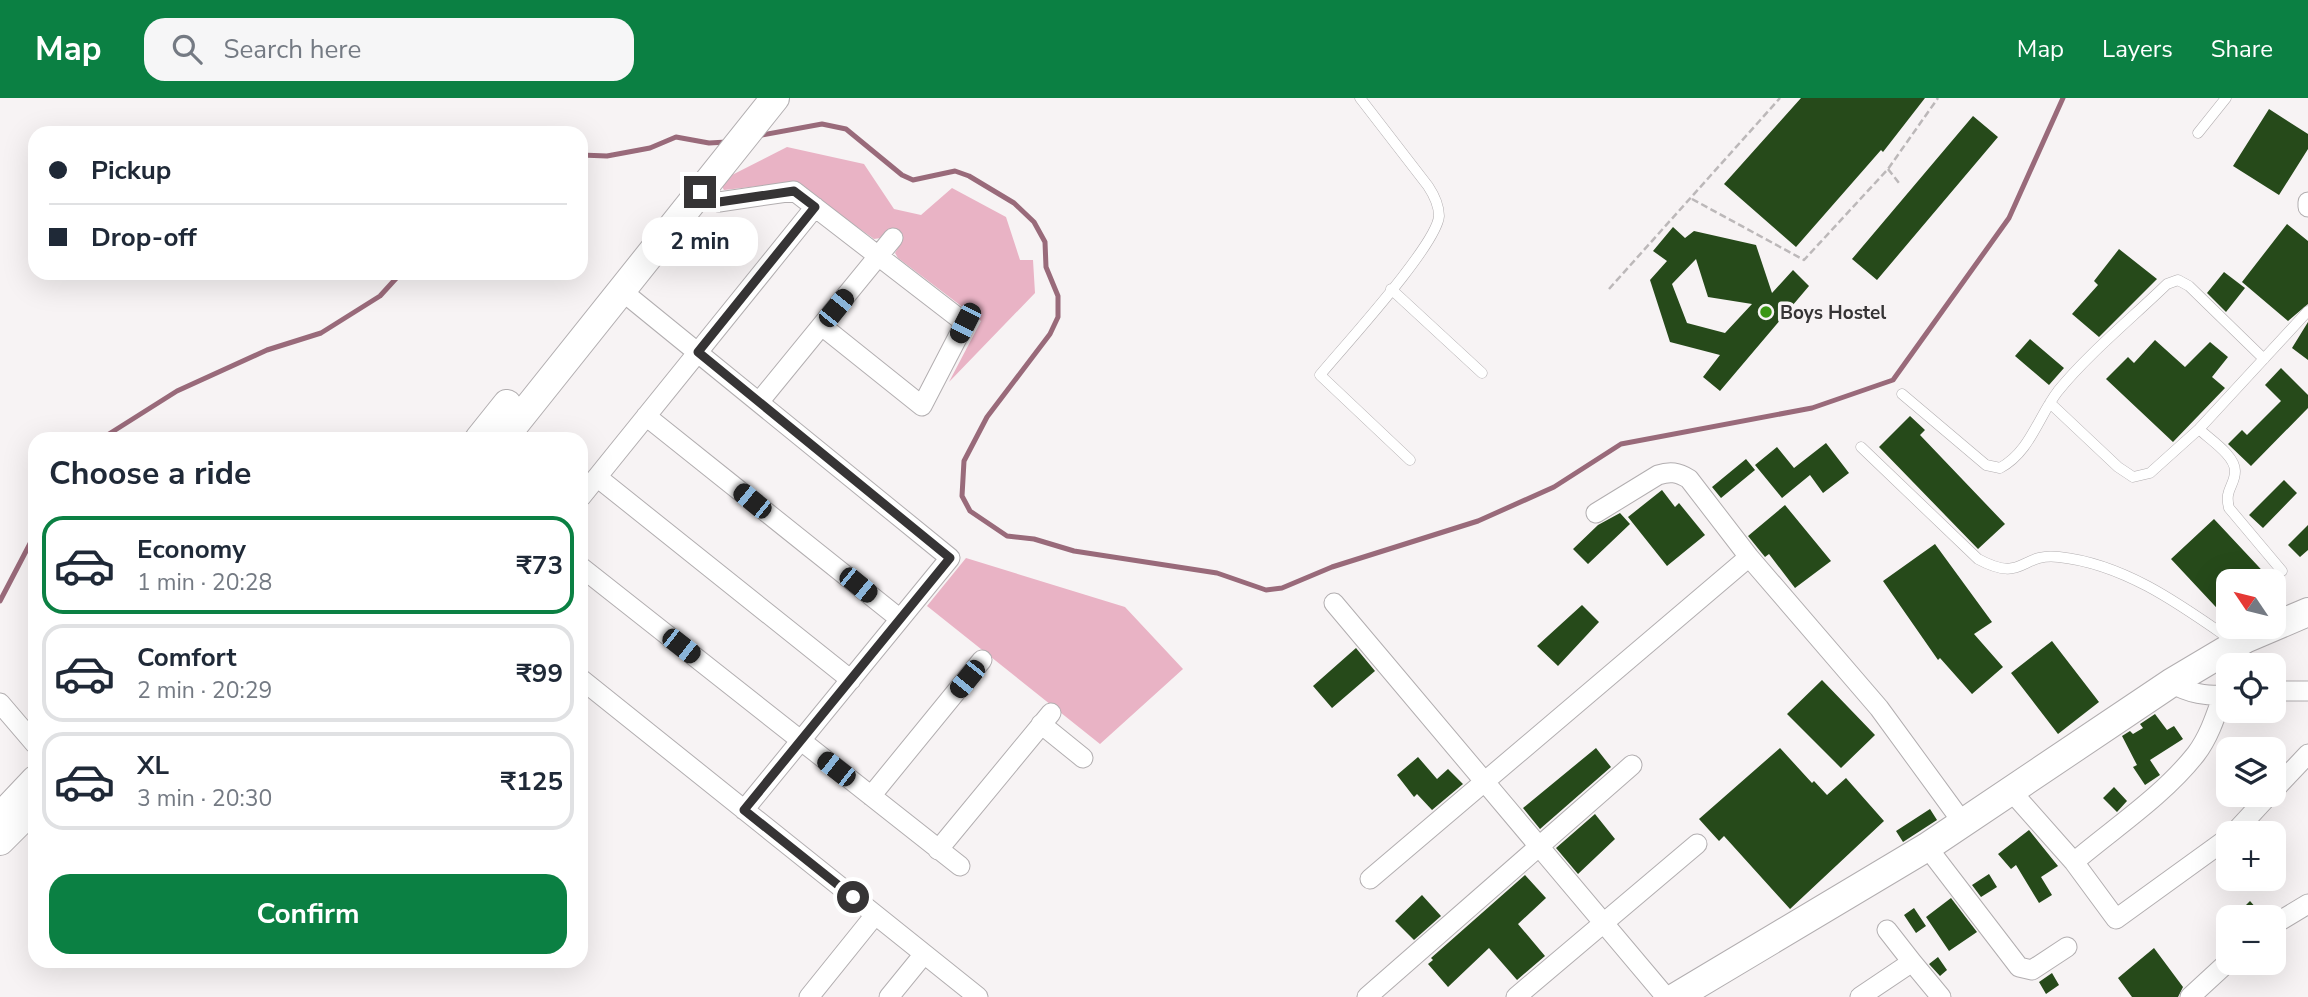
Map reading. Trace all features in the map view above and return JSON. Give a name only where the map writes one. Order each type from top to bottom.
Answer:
[{"type":"street","points":[[509,432],[622,291],[748,112],[775,98]]},
{"type":"street","points":[[702,180],[719,202],[794,191],[965,323],[922,406],[822,326]]},
{"type":"street","points":[[486,432],[702,180]]},
{"type":"street","points":[[2308,201],[2308,207]]},
{"type":"street","points":[[588,488],[815,207]]},
{"type":"street","points":[[759,402],[893,238]]},
{"type":"street","points":[[622,291],[950,558],[744,810]]},
{"type":"street","points":[[646,416],[900,619]]},
{"type":"street","points":[[1596,513],[1658,475],[1667,472],[1680,473],[1689,479],[1749,557],[1879,708],[1963,823]]},
{"type":"street","points":[[597,477],[851,680]]},
{"type":"street","points":[[1370,879],[1749,557]]},
{"type":"street","points":[[588,573],[960,866]]},
{"type":"street","points":[[1334,604],[1482,783],[1539,845],[1665,997]]},
{"type":"street","points":[[1676,997],[1927,847],[2171,683],[2237,644],[2308,612]]},
{"type":"street","points":[[871,796],[982,660]]},
{"type":"street","points":[[2171,683],[2185,691],[2216,694]]},
{"type":"street","points":[[588,686],[974,996]]},
{"type":"street","points":[[2286,691],[2308,691]]},
{"type":"street","points":[[0,703],[28,736]]},
{"type":"street","points":[[938,850],[1046,719],[1083,758]]},
{"type":"street","points":[[2074,862],[2175,776],[2197,753],[2216,719]]},
{"type":"street","points":[[2286,778],[2308,754]]},
{"type":"street","points":[[1367,997],[1632,765]]},
{"type":"street","points":[[0,817],[28,787]]},
{"type":"street","points":[[2011,792],[2074,862],[2116,919],[2216,847]]},
{"type":"street","points":[[2245,821],[2259,807]]},
{"type":"street","points":[[0,841],[28,812]]},
{"type":"street","points":[[1516,997],[1697,844]]},
{"type":"street","points":[[1927,847],[2019,967],[2032,970],[2067,947]]},
{"type":"street","points":[[2286,917],[2308,904]]},
{"type":"street","points":[[809,997],[875,915]]},
{"type":"street","points":[[1887,930],[1941,997]]},
{"type":"street","points":[[889,997],[924,954]]},
{"type":"street","points":[[1860,997],[1912,961]]},
{"type":"street","points":[[2190,997],[2216,973]]},
{"type":"lane","points":[[1360,98],[1437,200],[1439,218],[1432,233],[1391,289],[1320,375],[1410,460]]},
{"type":"lane","points":[[2198,133],[2226,98]]},
{"type":"lane","points":[[1902,394],[1986,465],[2000,468],[2012,461],[2031,437],[2059,389],[2167,284],[2178,281],[2189,286],[2264,359]]},
{"type":"lane","points":[[1391,289],[1482,373]]},
{"type":"lane","points":[[2050,403],[2118,467],[2133,477],[2150,473],[2199,429],[2308,311]]},
{"type":"lane","points":[[2199,429],[2231,460],[2235,470],[2226,497],[2230,508],[2280,569]]},
{"type":"lane","points":[[1861,447],[1978,559],[1990,566],[2001,570],[2014,569],[2036,558],[2056,556],[2084,561],[2144,585],[2237,644]]},
{"type":"path","points":[[1609,289],[1782,98]]},
{"type":"path","points":[[1692,199],[1804,260],[1888,169],[1938,98]]},
{"type":"path","points":[[1888,169],[1899,183]]},
{"type":"shaded area","points":[[787,147],[864,164],[894,209],[921,215],[952,188],[1006,217],[1020,260],[1033,260],[1035,293],[949,382],[981,321],[898,258],[895,253],[900,244],[881,238],[874,239],[794,182],[724,190],[721,185],[728,177]]},
{"type":"shaded area","points":[[966,558],[1125,607],[1183,669],[1100,744],[927,606]]},
{"type":"building","points":[[1801,98],[1925,98],[1883,152],[1881,150],[1796,247],[1724,184]]},
{"type":"building","points":[[2269,109],[2308,134],[2308,149],[2279,195],[2233,166]]},
{"type":"building","points":[[1973,116],[1998,137],[1877,280],[1852,259]]},
{"type":"building","points":[[2287,224],[2308,241],[2308,304],[2288,321],[2242,282]]},
{"type":"building","name":"Boys Hostel","points":[[1673,227],[1685,238],[1694,231],[1756,245],[1772,293],[1793,270],[1809,286],[1720,391],[1703,377],[1720,355],[1670,342],[1650,280],[1667,261],[1653,251]],"holes":[[[1696,259],[1708,297],[1752,304],[1725,333],[1687,323],[1672,284]]]},
{"type":"building","points":[[2119,249],[2157,279],[2099,337],[2072,314],[2098,285],[2094,281]]},
{"type":"building","points":[[2224,272],[2245,288],[2226,312],[2207,293]]},
{"type":"building","points":[[2308,322],[2308,360],[2292,348]]},
{"type":"building","points":[[2030,339],[2064,368],[2049,385],[2015,356]]},
{"type":"building","points":[[2155,340],[2185,367],[2210,342],[2228,357],[2212,377],[2225,388],[2173,442],[2106,379],[2128,357],[2134,363]]},
{"type":"building","points":[[2281,368],[2308,395],[2308,408],[2251,466],[2228,444],[2242,430],[2247,435],[2281,401],[2265,385]]},
{"type":"building","points":[[1910,416],[1925,430],[1920,435],[2005,524],[1978,549],[1879,447]]},
{"type":"building","points":[[1826,443],[1849,473],[1823,493],[1810,475],[1782,498],[1755,465],[1777,447],[1794,468]]},
{"type":"building","points":[[1746,459],[1755,470],[1721,498],[1712,487]]},
{"type":"building","points":[[2284,480],[2297,493],[2263,528],[2249,515]]},
{"type":"building","points":[[1662,490],[1675,507],[1679,503],[1705,535],[1667,566],[1628,517]]},
{"type":"building","points":[[1785,505],[1831,561],[1795,588],[1769,554],[1765,557],[1748,536]]},
{"type":"building","points":[[1620,513],[1630,524],[1588,564],[1573,549],[1598,525]]},
{"type":"building","points":[[2214,519],[2261,569],[2216,569],[2216,607],[2171,559]]},
{"type":"building","points":[[2308,525],[2308,550],[2300,557],[2288,545]]},
{"type":"building","points":[[1935,544],[1992,622],[1974,634],[2003,667],[1972,694],[1940,658],[1938,660],[1883,581]]},
{"type":"building","points":[[1582,605],[1599,622],[1558,666],[1537,646]]},
{"type":"building","points":[[2052,641],[2099,702],[2058,734],[2011,673]]},
{"type":"building","points":[[1356,648],[1375,671],[1332,708],[1313,686]]},
{"type":"building","points":[[1822,680],[1875,735],[1841,768],[1787,714]]},
{"type":"building","points":[[2155,714],[2167,730],[2174,726],[2183,739],[2150,760],[2160,775],[2145,785],[2133,767],[2137,765],[2122,736],[2143,728],[2140,724]]},
{"type":"building","points":[[1596,748],[1611,767],[1540,829],[1523,808]]},
{"type":"building","points":[[1780,748],[1812,783],[1814,781],[1827,795],[1846,778],[1884,821],[1790,909],[1724,836],[1719,841],[1699,819]]},
{"type":"building","points":[[1418,757],[1437,779],[1448,769],[1463,784],[1432,810],[1417,794],[1414,797],[1397,775]]},
{"type":"building","points":[[2114,787],[2127,801],[2117,812],[2103,798]]},
{"type":"building","points":[[1930,809],[1937,820],[1903,842],[1896,831]]},
{"type":"building","points":[[1595,814],[1615,839],[1578,874],[1556,848]]},
{"type":"building","points":[[2029,830],[2058,866],[2041,877],[2052,895],[2039,903],[2016,865],[2011,869],[1998,854]]},
{"type":"building","points":[[1989,874],[1997,887],[1981,897],[1972,885]]},
{"type":"building","points":[[1525,875],[1546,898],[1518,924],[1545,956],[1517,980],[1489,948],[1448,987],[1428,964],[1433,960],[1431,958]]},
{"type":"building","points":[[1422,895],[1441,916],[1414,940],[1395,921]]},
{"type":"building","points":[[1951,898],[1977,932],[1949,951],[1926,917]]},
{"type":"building","points":[[1914,908],[1926,926],[1916,933],[1904,915]]},
{"type":"building","points":[[2154,948],[2183,987],[2178,997],[2132,997],[2118,978]]},
{"type":"building","points":[[1938,957],[1947,970],[1940,976],[1929,964]]},
{"type":"building","points":[[2052,973],[2059,985],[2046,994],[2039,982]]},
{"type":"waterway","points":[[757,136],[822,124],[846,129],[902,175],[913,180],[955,171],[969,176],[1014,203],[1034,222],[1045,242],[1046,267],[1058,296],[1058,317],[1050,334],[987,417],[964,461],[962,496],[970,511],[1007,536],[1034,539],[1074,551],[1217,573],[1266,590],[1282,588],[1332,567],[1478,521],[1554,487],[1621,444],[1812,408],[1893,380],[2009,218],[2063,98]]},
{"type":"waterway","points":[[588,155],[607,156],[650,148],[676,137],[709,143],[727,142]]},
{"type":"waterway","points":[[112,432],[177,391],[267,350],[321,333],[380,296],[395,280]]},
{"type":"waterway","points":[[0,601],[28,547]]},
{"type":"place","name":"Boys Hostel","points":[[1766,312]]},
{"type":"route","points":[[700,192],[713,201],[727,202],[794,191],[815,207],[698,352],[950,558],[744,810],[853,897]]}]
